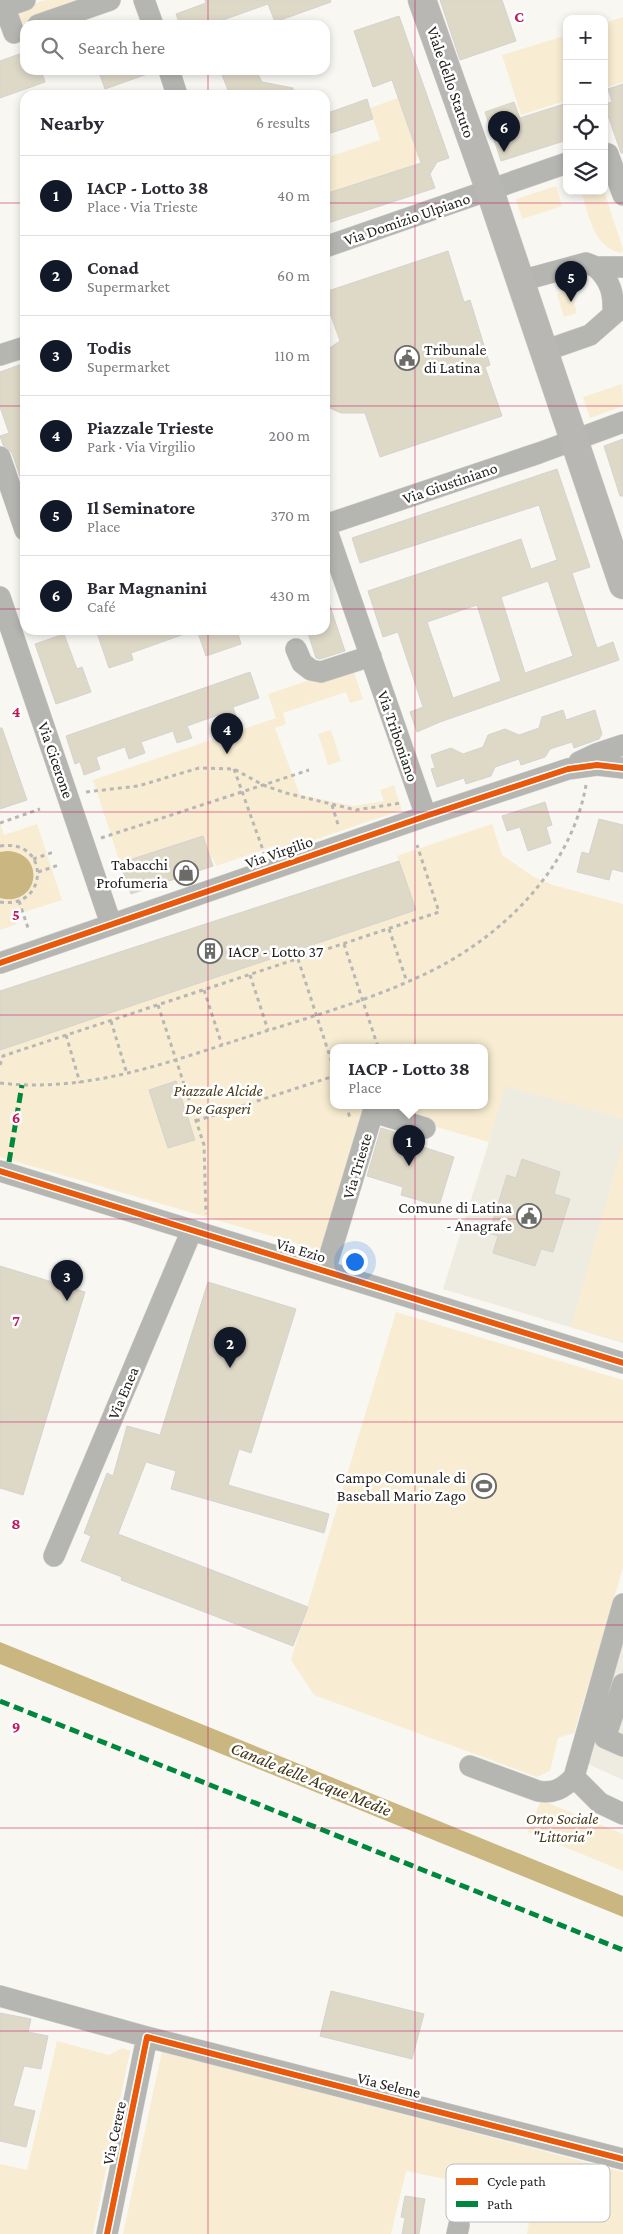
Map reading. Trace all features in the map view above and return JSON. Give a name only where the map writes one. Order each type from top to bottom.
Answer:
[{"type":"main road","name":"Viale dello Statuto","points":[[422,0],[490,191],[623,585]]},
{"type":"street","points":[[13,34],[3,4],[25,0]]},
{"type":"street","points":[[144,0],[151,20]]},
{"type":"street","points":[[51,20],[102,1]]},
{"type":"street","points":[[170,75],[175,90]]},
{"type":"street","points":[[608,154],[623,195]]},
{"type":"street","name":"Via Domizio Ulpiano","points":[[330,245],[563,165]]},
{"type":"street","points":[[520,281],[586,263],[596,267],[623,267]]},
{"type":"street","points":[[544,351],[590,335],[599,329],[618,310],[606,277],[596,267]]},
{"type":"street","points":[[0,356],[20,349]]},
{"type":"street","name":"Via Giustiniano","points":[[330,523],[574,441],[623,422]]},
{"type":"street","points":[[0,457],[20,515]]},
{"type":"street","name":"Via Triboniano","points":[[330,539],[426,816]]},
{"type":"street","name":"Via Cicerone","points":[[0,597],[111,924]]},
{"type":"street","points":[[296,649],[302,663],[311,670],[321,672],[371,656]]},
{"type":"street","points":[[568,769],[596,754],[623,745]]},
{"type":"street","points":[[568,769],[597,765],[623,768]]},
{"type":"street","name":"Via Virgilio","points":[[0,963],[568,769]]},
{"type":"street","name":"Via Trieste","points":[[325,1271],[373,1112],[425,1128]]},
{"type":"street","name":"Via Ezio","points":[[0,1171],[199,1226],[325,1271],[623,1363]]},
{"type":"street","name":"Via Enea","points":[[54,1556],[199,1226]]},
{"type":"street","points":[[470,1766],[548,1792],[558,1790],[574,1777],[623,1604]]},
{"type":"street","points":[[623,1684],[606,1738],[623,1746]]},
{"type":"street","points":[[574,1777],[600,1803],[623,1814]]},
{"type":"street","name":"Via Selene","points":[[0,1996],[623,2159]]},
{"type":"street","name":"Via Cerere","points":[[107,2234],[147,2036]]},
{"type":"path","points":[[84,792],[138,786],[199,768],[234,768],[262,785],[286,793],[356,810],[404,802]]},
{"type":"path","points":[[234,768],[266,858]]},
{"type":"path","points":[[100,838],[309,770]]},
{"type":"path","points":[[0,1083],[38,1086],[80,1083],[127,1074],[363,1000],[407,982],[456,957],[501,923],[538,888],[575,828],[582,805],[587,777]]},
{"type":"path","points":[[332,804],[340,833]]},
{"type":"path","points":[[0,822],[40,809]]},
{"type":"path","points":[[0,1065],[3,1056],[439,912],[417,845]]},
{"type":"path","points":[[0,846],[16,846],[24,849],[33,859],[38,872],[36,885],[32,892],[19,902],[0,902]]},
{"type":"path","points":[[33,859],[54,852]]},
{"type":"path","points":[[38,872],[59,865]]},
{"type":"path","points":[[19,902],[28,928]]},
{"type":"path","points":[[389,929],[407,982]]},
{"type":"path","points":[[344,944],[377,1044]]},
{"type":"path","points":[[298,959],[330,1056]]},
{"type":"path","points":[[250,975],[268,1030]]},
{"type":"path","points":[[204,990],[222,1045]]},
{"type":"path","points":[[158,1005],[204,1145],[199,1226]]},
{"type":"path","points":[[111,1021],[127,1074]]},
{"type":"path","points":[[66,1035],[80,1083]]},
{"type":"path","points":[[196,1121],[330,1077]]},
{"type":"path","points":[[347,1109],[352,1123]]},
{"type":"shaded area","points":[[623,904],[623,1343],[443,1289],[489,1142],[504,1087]]},
{"type":"shaded area","points":[[623,1634],[623,1780],[586,1763]]},
{"type":"green space","points":[[45,0],[87,0],[30,20],[20,20],[19,24],[14,11]]},
{"type":"green space","points":[[623,17],[623,82],[608,87],[608,60],[608,22]]},
{"type":"green space","points":[[563,36],[563,101],[521,115],[502,55]]},
{"type":"green space","points":[[398,98],[418,156],[415,165],[330,192],[330,156],[380,140],[370,108]]},
{"type":"green space","points":[[556,186],[562,206],[522,219],[516,199]]},
{"type":"green space","points":[[582,195],[605,195],[623,249],[622,253],[604,245],[598,238]]},
{"type":"green space","points":[[570,290],[577,313],[564,317],[557,294]]},
{"type":"green space","points":[[622,384],[623,406],[590,418],[583,397]]},
{"type":"green space","points":[[352,666],[363,699],[350,703],[346,692],[283,713],[286,724],[275,728],[300,795],[354,806],[384,801],[380,790],[394,785],[402,810],[276,853],[274,846],[216,866],[213,858],[211,859],[203,836],[120,863],[93,780],[276,718],[268,694]]},
{"type":"green space","points":[[331,730],[341,761],[328,765],[318,734]]},
{"type":"green space","points":[[0,823],[4,835],[37,824],[62,900],[15,915],[17,924],[0,930]]},
{"type":"green space","name":"Piazzale Alcide De Gasperi","points":[[492,824],[502,855],[534,877],[553,885],[623,904],[623,1119],[505,1086],[489,1142],[373,1109],[488,1109],[488,1044],[330,1044],[330,1109],[369,1109],[326,1252],[0,1157],[0,1050],[416,910],[397,856]]},
{"type":"green space","points":[[623,1143],[623,1341],[571,1327]]},
{"type":"green space","name":"Campo Comunale di Baseball Mario Zago","points":[[396,1312],[623,1380],[623,1568],[574,1733],[558,1738],[550,1771],[537,1777],[314,1695],[291,1660]]},
{"type":"green space","name":"Orto Sociale \"Littoria\"","points":[[541,1800],[623,1834],[623,1871],[528,1832]]},
{"type":"green space","points":[[57,2041],[109,2055],[123,2048],[130,2051],[93,2234],[0,2234],[0,2164],[27,2170]]},
{"type":"green space","points":[[162,2051],[593,2164],[446,2164],[446,2179],[406,2171],[391,2234],[123,2234]]},
{"type":"green space","points":[[610,2169],[623,2172],[623,2234],[527,2234],[529,2222],[610,2222]]},
{"type":"water","points":[[7,851],[20,854],[29,861],[33,869],[33,879],[30,888],[23,895],[13,899],[0,898],[0,852]]},
{"type":"water","name":"Canale delle Acque Medie","points":[[0,1642],[623,1896],[623,1917],[0,1664]]},
{"type":"building","points":[[205,0],[330,0],[331,2],[281,20],[274,20],[268,4],[223,20],[178,20],[176,14],[206,3]]},
{"type":"building","points":[[440,0],[502,0],[516,41],[460,60]]},
{"type":"building","points":[[399,16],[449,158],[437,162],[430,174],[435,188],[330,222],[330,192],[421,163],[392,80],[373,87],[354,31]]},
{"type":"building","points":[[20,54],[20,75],[43,75],[45,82],[0,98],[0,61]]},
{"type":"building","points":[[100,75],[145,75],[105,89]]},
{"type":"building","points":[[222,75],[258,75],[262,82],[293,88],[293,90],[228,90]]},
{"type":"building","points":[[623,84],[623,153],[621,153],[608,116],[608,103],[612,102],[608,89]]},
{"type":"building","points":[[367,99],[373,119],[330,133],[330,112]]},
{"type":"building","points":[[514,102],[520,118],[563,104],[563,141],[501,161],[485,112]]},
{"type":"building","name":"Tribunale di Latina","points":[[448,251],[464,302],[470,300],[490,365],[485,367],[502,416],[380,457],[365,413],[341,413],[330,408],[330,348],[340,341],[330,313],[330,290]]},
{"type":"building","points":[[20,365],[20,476],[12,453],[3,445],[0,436],[9,433],[0,407],[0,372]]},
{"type":"building","points":[[623,439],[623,496],[620,496],[604,446]]},
{"type":"building","points":[[557,469],[590,567],[572,573],[597,648],[613,642],[619,660],[440,722],[417,732],[410,712],[423,707],[398,632],[383,637],[368,591],[521,539],[531,569],[557,560],[539,505],[360,563],[352,538]],"holes":[[[548,581],[573,656],[525,673],[501,597]],[[477,605],[501,681],[453,698],[427,622]]]},
{"type":"building","points":[[330,606],[345,651],[320,659],[316,658],[309,635],[330,635]]},
{"type":"building","points":[[64,635],[77,669],[82,667],[91,692],[56,704],[35,644]]},
{"type":"building","points":[[98,635],[182,635],[131,653],[133,660],[109,668]]},
{"type":"building","points":[[199,635],[238,635],[241,644],[206,656]]},
{"type":"building","points":[[250,672],[259,698],[233,707],[238,722],[223,727],[218,715],[187,726],[192,738],[177,743],[173,731],[141,742],[145,753],[129,759],[125,747],[96,757],[100,769],[84,775],[80,762],[75,764],[66,736]]},
{"type":"building","points":[[563,710],[566,720],[595,710],[602,734],[599,739],[574,748],[572,742],[550,749],[545,757],[521,765],[519,759],[495,767],[491,776],[466,784],[464,778],[437,787],[431,769],[435,768],[431,755],[451,748],[463,754],[483,747],[488,735],[505,729],[519,735],[539,728],[542,717]]},
{"type":"building","points":[[0,728],[2,728],[27,800],[0,809]]},
{"type":"building","points":[[545,802],[552,825],[546,827],[551,843],[528,851],[520,827],[507,831],[502,816]]},
{"type":"building","points":[[599,819],[623,825],[623,872],[612,869],[609,880],[577,872],[582,852],[589,854]]},
{"type":"building","points":[[203,836],[213,866],[131,894],[120,863]]},
{"type":"building","name":"IACP - Lotto 37","points":[[399,861],[416,910],[0,1050],[0,991]]},
{"type":"building","points":[[176,1081],[195,1140],[168,1148],[149,1090]]},
{"type":"building","points":[[381,1128],[415,1138],[414,1144],[454,1157],[439,1206],[401,1195],[403,1187],[367,1176]]},
{"type":"building","name":"Comune di Latina - Anagrafe","points":[[522,1159],[560,1172],[554,1194],[570,1199],[553,1252],[541,1249],[535,1266],[493,1253],[498,1236],[489,1233],[507,1175],[516,1178]]},
{"type":"building","points":[[0,1266],[85,1292],[23,1495],[0,1488]]},
{"type":"building","points":[[208,1282],[296,1309],[251,1453],[239,1449],[228,1485],[329,1514],[324,1533],[171,1489],[176,1471],[146,1462],[118,1534],[308,1607],[293,1646],[121,1580],[122,1577],[81,1561],[91,1536],[84,1533],[107,1473],[113,1476],[127,1426],[160,1435]]},
{"type":"building","points":[[331,1991],[424,2014],[412,2059],[320,2036]]},
{"type":"building","points":[[0,2013],[31,2019],[28,2032],[48,2036],[41,2069],[24,2066],[13,2106],[35,2111],[26,2147],[0,2141]]},
{"type":"building","points":[[405,2196],[425,2199],[419,2234],[402,2234],[405,2218],[401,2217]]},
{"type":"marked path","points":[[9,1162],[22,1085]]},
{"type":"marked path","points":[[0,1701],[623,1950]]},
{"type":"cycle path","points":[[0,963],[568,769],[597,765],[623,768]]},
{"type":"cycle path","points":[[0,1171],[623,1363]]},
{"type":"cycle path","points":[[107,2234],[147,2037],[623,2159]]},
{"type":"place","name":"Bar Magnanini","points":[[504,152]]},
{"type":"place","name":"Il Seminatore","points":[[571,302]]},
{"type":"place","name":"Tribunale di Latina","points":[[407,358]]},
{"type":"place","name":"Piazzale Trieste","points":[[227,754]]},
{"type":"place","name":"Tabacchi Profumeria","points":[[186,873]]},
{"type":"place","name":"IACP - Lotto 37","points":[[210,951]]},
{"type":"place","name":"IACP - Lotto 38","points":[[409,1166]]},
{"type":"place","name":"Comune di Latina - Anagrafe","points":[[529,1216]]},
{"type":"place","name":"Todis","points":[[67,1301]]},
{"type":"place","name":"Conad","points":[[230,1368]]},
{"type":"place","name":"Campo Comunale di Baseball Mario Zago","points":[[484,1486]]}]
